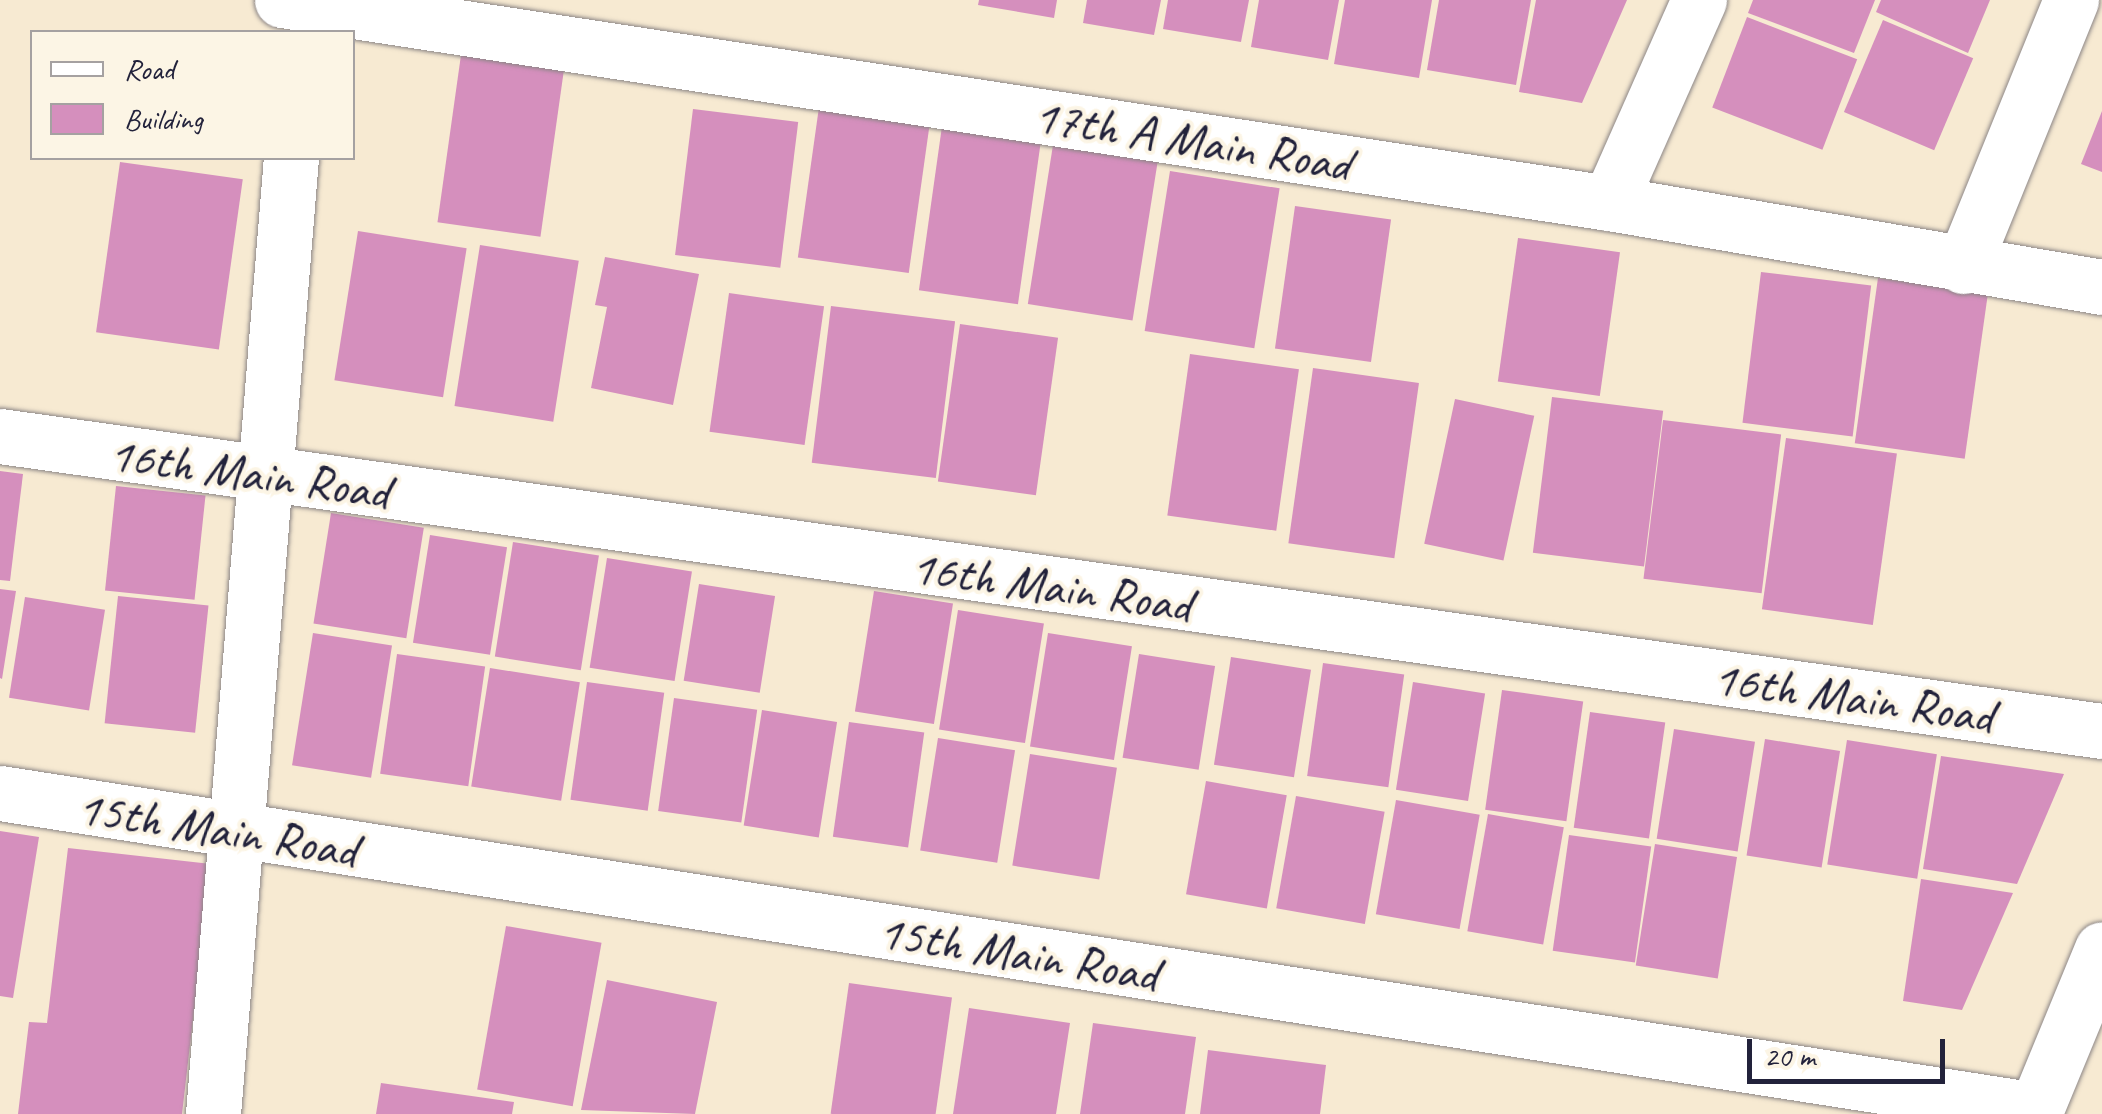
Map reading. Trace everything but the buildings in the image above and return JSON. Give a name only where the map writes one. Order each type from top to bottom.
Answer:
[{"type":"street","points":[[1609,204],[1698,0]]},
{"type":"street","points":[[1963,266],[2070,0]]},
{"type":"street","name":"17th A Main Road","points":[[297,9],[1609,204],[2102,287]]},
{"type":"street","points":[[213,1114],[290,160]]},
{"type":"street","name":"16th Main Road","points":[[0,436],[265,477],[2102,732]]},
{"type":"street","name":"15th Main Road","points":[[0,793],[2035,1112]]},
{"type":"street","points":[[2035,1112],[2086,1030],[2102,950]]}]
